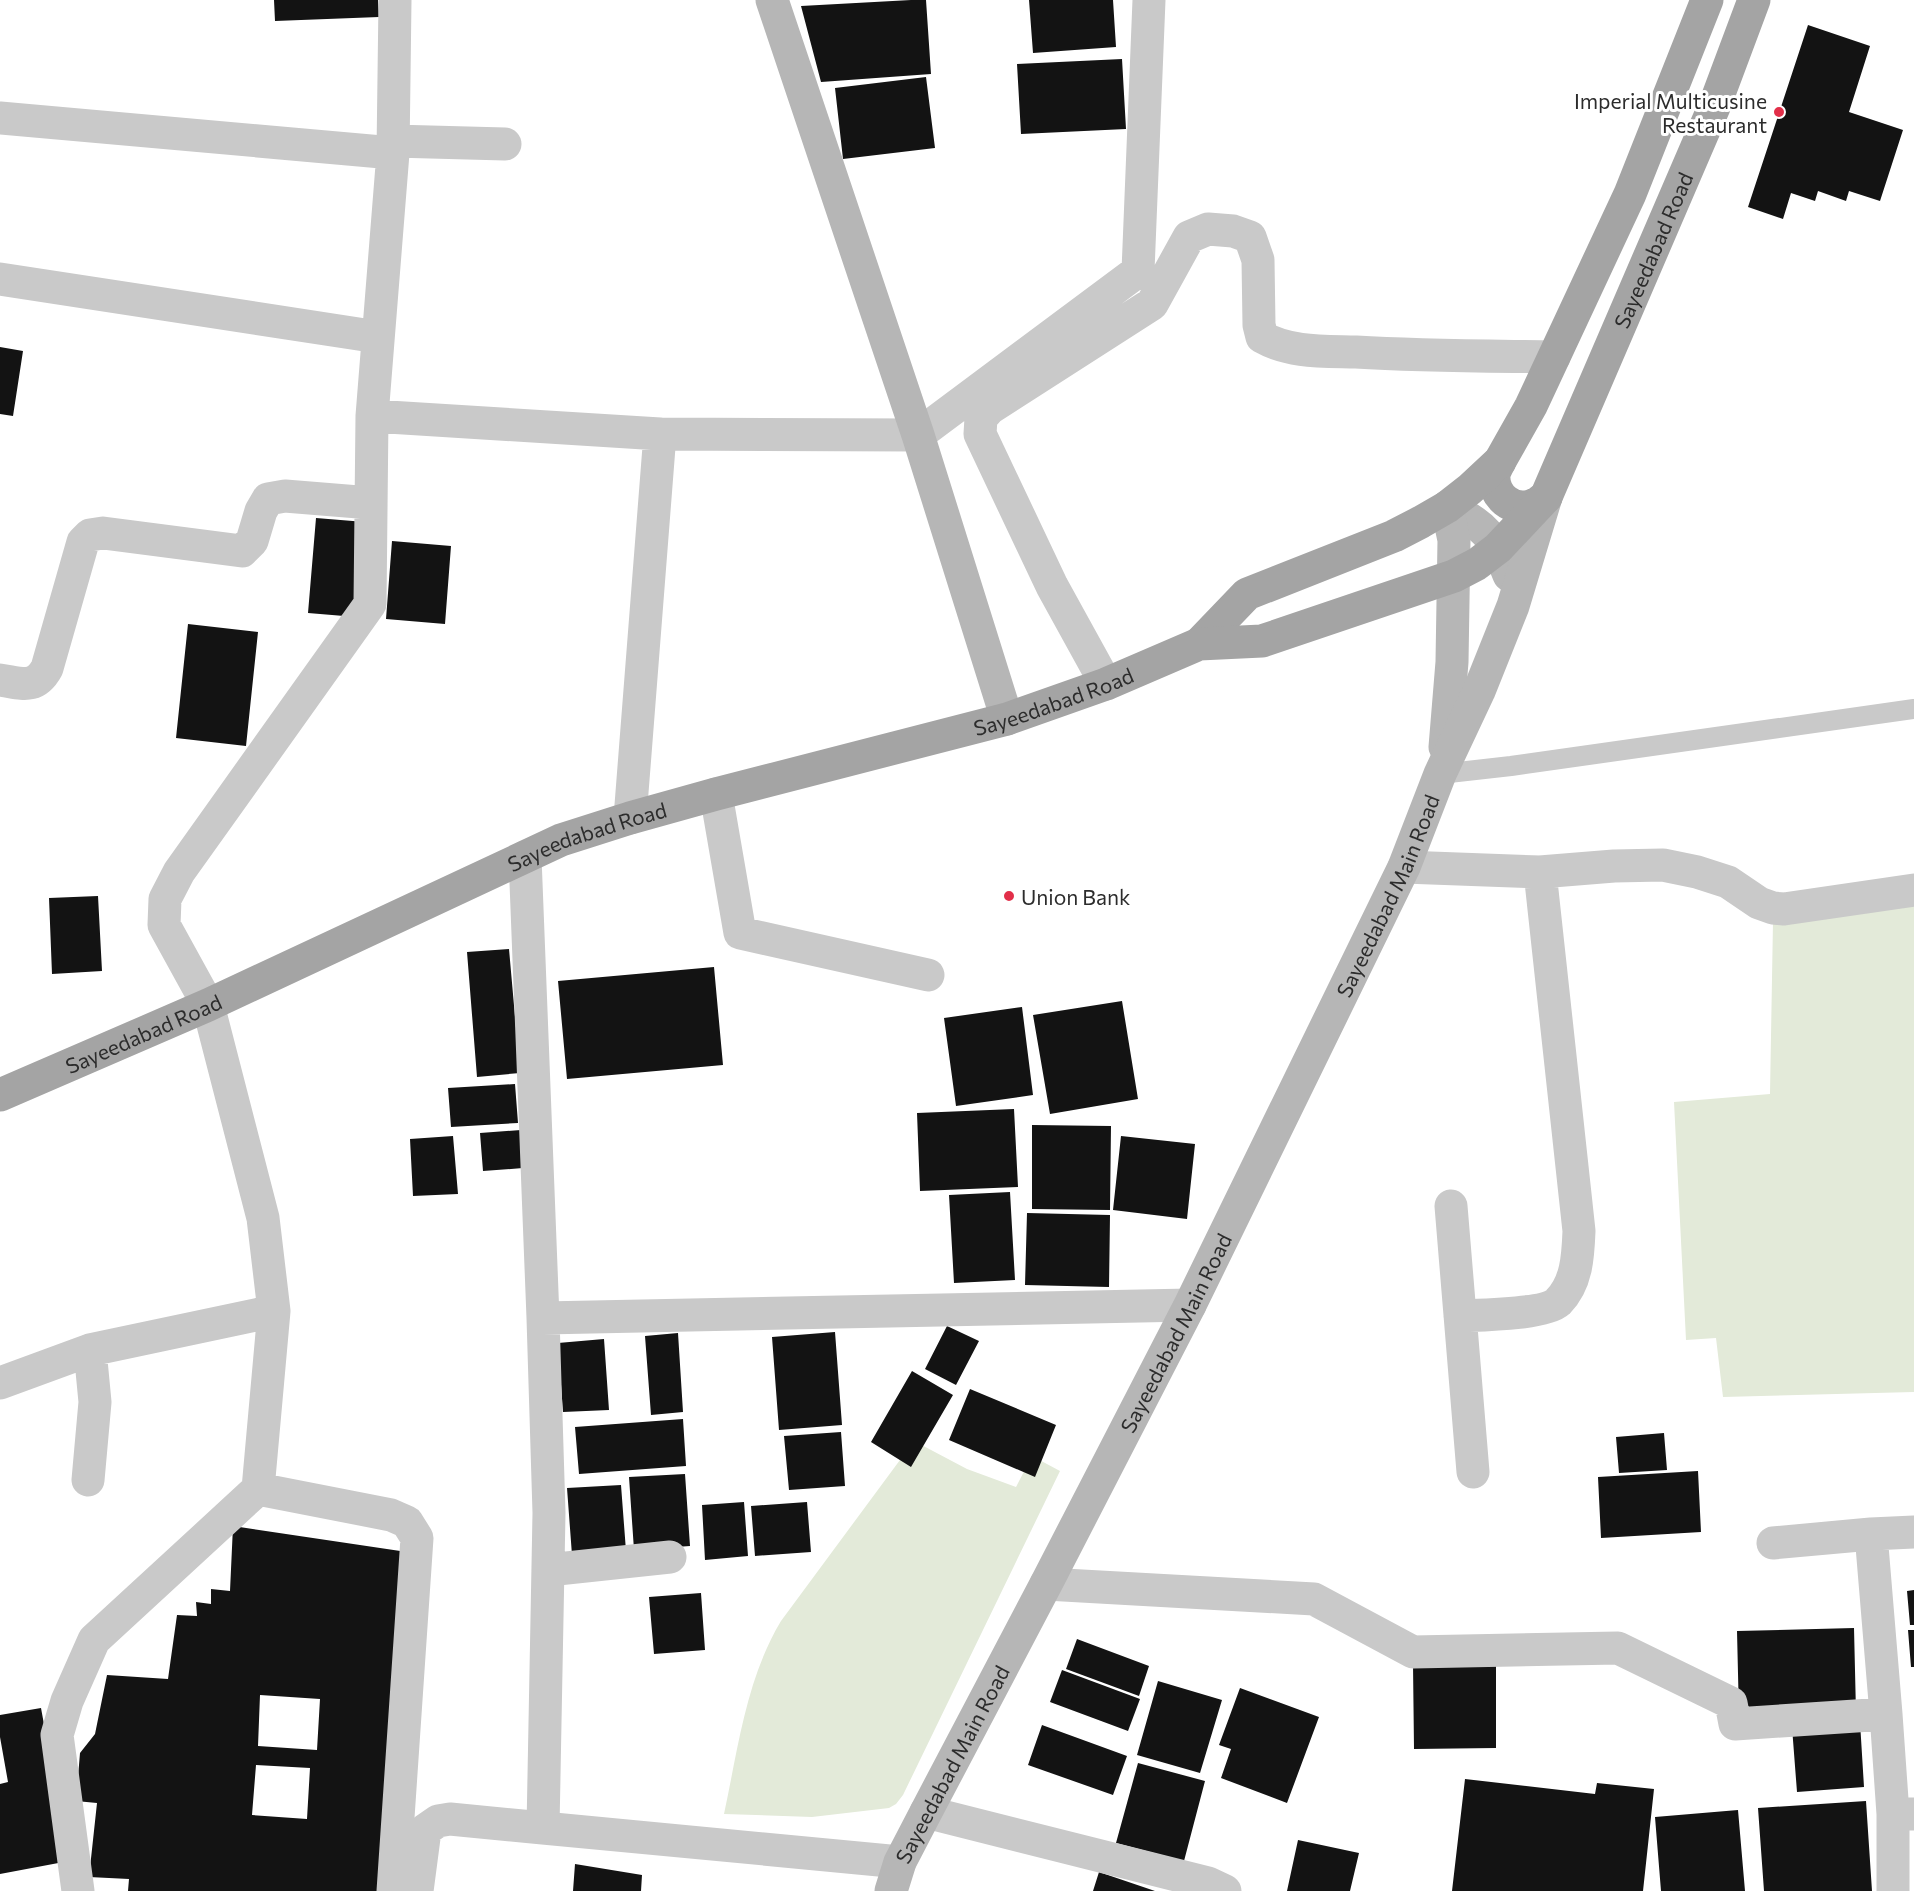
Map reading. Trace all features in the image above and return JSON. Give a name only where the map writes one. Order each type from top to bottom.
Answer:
[{"type":"main road","points":[[772,0],[918,435],[1007,719]]},
{"type":"main road","name":"Sayeedabad Road","points":[[1546,497],[1533,505],[1518,507],[1505,501],[1496,489],[1494,474],[1531,406],[1630,194],[1707,0]]},
{"type":"main road","name":"Sayeedabad Road","points":[[0,1095],[208,1005],[561,840],[716,794],[1007,719],[1106,684],[1199,644],[1262,641],[1454,576],[1477,564],[1498,548],[1546,497],[1714,107],[1754,0]]},
{"type":"main road","name":"Sayeedabad Road","points":[[1199,644],[1247,594],[1394,536],[1448,507],[1500,461]]},
{"type":"main road","name":"Sayeedabad Main Road","points":[[895,1876],[926,1812],[1190,1305],[1404,867],[1442,770],[1466,721],[1513,606],[1546,497]]},
{"type":"main road","name":"Sayeedabad Main Road","points":[[1448,507],[1468,516],[1485,531],[1498,548],[1510,576],[1513,606]]},
{"type":"main road","name":"Sayeedabad Main Road","points":[[1442,770],[1452,662],[1451,621],[1454,576],[1454,540],[1448,507]]},
{"type":"street","points":[[78,1891],[57,1736],[68,1701],[94,1640],[258,1489],[274,1311],[263,1218],[208,1005],[164,925],[165,899],[179,872],[370,604],[372,417],[393,147],[395,0]]},
{"type":"street","points":[[372,417],[660,434],[918,435],[1138,271],[1149,0]]},
{"type":"street","points":[[0,118],[393,147],[505,144]]},
{"type":"street","points":[[1106,684],[1052,586],[984,444],[980,434],[981,418],[990,408],[1152,304],[1189,237],[1208,229],[1233,231],[1250,237],[1258,260],[1259,325],[1262,337],[1275,345],[1306,350],[1395,354],[1554,357]]},
{"type":"street","points":[[0,279],[378,338]]},
{"type":"street","points":[[630,818],[660,434]]},
{"type":"street","points":[[0,680],[32,684],[42,678],[47,668],[83,542],[90,535],[103,533],[242,551],[252,541],[267,499],[285,496],[371,503]]},
{"type":"street","points":[[716,794],[740,933],[928,975]]},
{"type":"street","points":[[525,857],[549,1513],[543,1828]]},
{"type":"street","points":[[1404,867],[1540,872],[1663,865],[1697,872],[1728,882],[1759,903],[1784,909],[1914,890]]},
{"type":"street","points":[[1461,1316],[1539,1310],[1556,1304],[1569,1286],[1577,1263],[1579,1231],[1540,872]]},
{"type":"street","points":[[1451,1206],[1473,1472]]},
{"type":"street","points":[[543,1318],[1190,1305]]},
{"type":"street","points":[[0,1383],[90,1350],[274,1311]]},
{"type":"street","points":[[88,1480],[95,1402],[90,1350]]},
{"type":"street","points":[[258,1489],[391,1515],[407,1522],[417,1538],[411,1828],[417,1891]]},
{"type":"street","points":[[1773,1543],[1914,1532]]},
{"type":"street","points":[[1871,1534],[1886,1714],[1904,1814],[1893,1891]]},
{"type":"street","points":[[548,1570],[670,1557]]},
{"type":"street","points":[[1046,1584],[1314,1599],[1413,1652],[1618,1648],[1731,1703],[1735,1724],[1886,1714]]},
{"type":"street","points":[[926,1812],[1208,1884],[1225,1891]]},
{"type":"street","points":[[411,1828],[450,1819],[543,1828],[895,1876]]},
{"type":"street","points":[[393,1891],[411,1828]]},
{"type":"lane","points":[[1442,770],[1512,766],[1914,709]]},
{"type":"green space","points":[[1914,904],[1914,1392],[1723,1397],[1716,1338],[1686,1340],[1674,1102],[1770,1094],[1773,921]]},
{"type":"green space","points":[[914,1441],[967,1469],[1016,1487],[1032,1456],[1060,1471],[903,1795],[896,1804],[889,1808],[812,1817],[724,1814],[751,1690],[769,1643],[781,1621]]},
{"type":"building","points":[[274,0],[378,0],[379,17],[275,21]]},
{"type":"building","points":[[926,0],[931,74],[821,82],[801,6]]},
{"type":"building","points":[[1029,0],[1113,0],[1116,47],[1033,53]]},
{"type":"building","points":[[1808,25],[1870,46],[1849,112],[1903,130],[1880,201],[1849,191],[1846,201],[1818,191],[1815,201],[1791,193],[1783,219],[1748,207]]},
{"type":"building","points":[[1122,59],[1126,129],[1021,134],[1017,64]]},
{"type":"building","points":[[926,77],[935,148],[843,159],[835,88]]},
{"type":"building","points":[[0,347],[23,351],[13,416],[0,414]]},
{"type":"building","points":[[316,518],[365,522],[356,617],[308,613]]},
{"type":"building","points":[[392,541],[451,546],[445,624],[386,619]]},
{"type":"building","points":[[188,624],[258,632],[246,746],[176,738]]},
{"type":"building","points":[[98,896],[102,971],[52,974],[49,898]]},
{"type":"building","points":[[509,949],[520,1073],[477,1077],[467,952]]},
{"type":"building","points":[[714,967],[723,1065],[567,1079],[558,981]]},
{"type":"building","points":[[1122,1001],[1138,1099],[1050,1114],[1033,1015]]},
{"type":"building","points":[[1022,1007],[1033,1095],[956,1106],[944,1018]]},
{"type":"building","points":[[515,1084],[518,1123],[451,1127],[448,1088]]},
{"type":"building","points":[[1014,1109],[1018,1187],[920,1191],[917,1113]]},
{"type":"building","points":[[1032,1125],[1111,1126],[1110,1210],[1032,1209]]},
{"type":"building","points":[[521,1130],[523,1168],[483,1171],[480,1133]]},
{"type":"building","points":[[453,1136],[458,1194],[413,1196],[410,1139]]},
{"type":"building","points":[[1121,1136],[1195,1144],[1187,1219],[1113,1210]]},
{"type":"building","points":[[1010,1192],[1015,1280],[954,1283],[949,1195]]},
{"type":"building","points":[[1027,1213],[1110,1215],[1109,1287],[1025,1285]]},
{"type":"building","points":[[947,1326],[979,1341],[956,1385],[925,1369]]},
{"type":"building","points":[[835,1332],[842,1425],[779,1430],[772,1337]]},
{"type":"building","points":[[678,1333],[683,1412],[651,1415],[645,1336]]},
{"type":"building","points":[[604,1339],[609,1410],[563,1412],[558,1343]]},
{"type":"building","points":[[912,1371],[953,1395],[911,1467],[871,1442]]},
{"type":"building","points":[[970,1389],[1056,1425],[1035,1477],[949,1440]]},
{"type":"building","points":[[683,1419],[686,1466],[579,1474],[575,1427]]},
{"type":"building","points":[[841,1432],[845,1486],[789,1490],[784,1436]]},
{"type":"building","points":[[1664,1433],[1667,1470],[1619,1473],[1616,1437]]},
{"type":"building","points":[[1698,1471],[1701,1532],[1601,1538],[1598,1477]]},
{"type":"building","points":[[685,1474],[690,1546],[634,1550],[629,1477]]},
{"type":"building","points":[[621,1485],[626,1551],[572,1555],[567,1488]]},
{"type":"building","points":[[744,1502],[748,1556],[705,1560],[702,1505]]},
{"type":"building","points":[[807,1502],[811,1552],[755,1556],[751,1506]]},
{"type":"building","points":[[233,1526],[407,1552],[383,1891],[128,1891],[129,1879],[89,1877],[97,1803],[76,1801],[80,1753],[95,1734],[107,1675],[168,1679],[177,1615],[197,1616],[196,1602],[211,1604],[211,1589],[230,1591]],"holes":[[[260,1695],[320,1699],[317,1750],[258,1746]],[[256,1765],[310,1768],[307,1819],[252,1815]]]},
{"type":"building","points":[[1914,1590],[1914,1625],[1910,1625],[1907,1591]]},
{"type":"building","points":[[701,1593],[705,1650],[654,1654],[649,1597]]},
{"type":"building","points":[[1854,1628],[1856,1713],[1739,1716],[1737,1631]]},
{"type":"building","points":[[1908,1630],[1914,1630],[1914,1667],[1911,1667]]},
{"type":"building","points":[[1077,1639],[1149,1666],[1139,1696],[1066,1669]]},
{"type":"building","points":[[1496,1663],[1496,1748],[1414,1749],[1413,1664]]},
{"type":"building","points":[[1062,1670],[1140,1699],[1128,1731],[1050,1702]]},
{"type":"building","points":[[1158,1681],[1222,1700],[1200,1773],[1137,1755]]},
{"type":"building","points":[[1240,1688],[1319,1717],[1287,1803],[1221,1778],[1231,1749],[1219,1745]]},
{"type":"building","points":[[41,1708],[69,1861],[0,1874],[0,1784],[8,1782],[0,1737],[0,1715]]},
{"type":"building","points":[[1860,1722],[1864,1787],[1797,1792],[1792,1727]]},
{"type":"building","points":[[1042,1725],[1127,1756],[1113,1795],[1028,1765]]},
{"type":"building","points":[[1138,1763],[1205,1781],[1184,1861],[1116,1843]]},
{"type":"building","points":[[1465,1779],[1595,1794],[1597,1783],[1654,1789],[1643,1891],[1452,1891]]},
{"type":"building","points":[[1866,1801],[1872,1891],[1764,1891],[1758,1808]]},
{"type":"building","points":[[1738,1810],[1745,1891],[1661,1891],[1655,1817]]},
{"type":"building","points":[[1298,1840],[1359,1853],[1350,1891],[1287,1891]]},
{"type":"building","points":[[575,1864],[642,1875],[641,1891],[573,1891]]},
{"type":"building","points":[[1099,1872],[1155,1891],[1093,1891]]},
{"type":"place","name":"Imperial Multicusine Restaurant","points":[[1779,112]]},
{"type":"place","name":"Union Bank","points":[[1009,896]]}]
